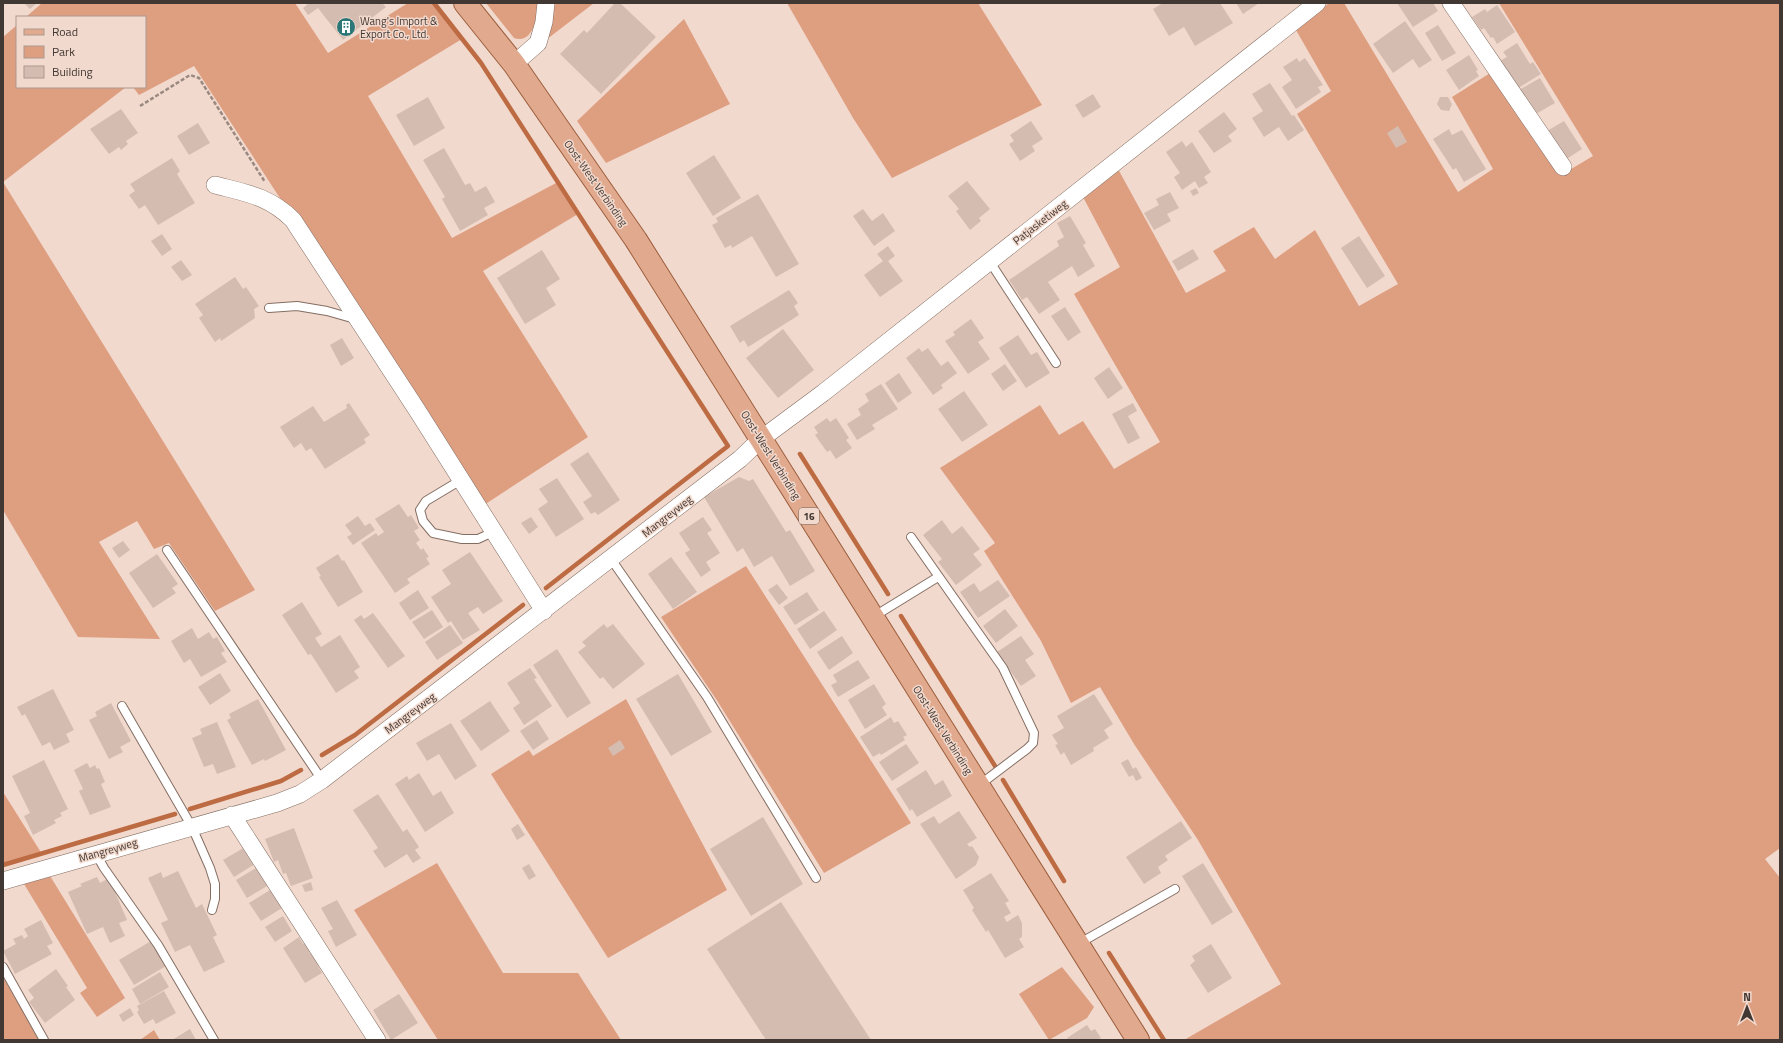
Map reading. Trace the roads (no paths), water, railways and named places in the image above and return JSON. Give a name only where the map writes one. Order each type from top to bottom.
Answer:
[{"type":"main road","name":"Oost-West Verbinding","points":[[465,3],[514,64],[636,240],[1138,1040]]},
{"type":"street","points":[[514,64],[538,44],[544,22],[546,3]]},
{"type":"street","name":"Patjasketiweg","points":[[761,440],[990,262],[1317,3]]},
{"type":"street","points":[[1452,3],[1563,167]]},
{"type":"street","points":[[215,185],[262,198],[282,210],[293,220],[544,611]]},
{"type":"street","name":"Mangreyweg","points":[[3,881],[276,803],[300,794],[322,780],[611,560],[740,459],[761,440]]},
{"type":"street","points":[[232,815],[377,1040]]},
{"type":"lane","points":[[990,262],[1056,363]]},
{"type":"lane","points":[[269,308],[297,306],[327,311],[358,320]]},
{"type":"lane","points":[[461,480],[426,501],[420,510],[422,521],[433,533],[444,536],[478,539],[493,532]]},
{"type":"lane","points":[[911,537],[1003,668],[1034,733],[1033,743],[1027,749],[978,786]]},
{"type":"lane","points":[[167,550],[322,780]]},
{"type":"lane","points":[[611,560],[707,697],[816,878]]},
{"type":"lane","points":[[872,617],[938,577]]},
{"type":"lane","points":[[122,706],[192,827],[210,868],[215,884],[215,899],[212,910]]},
{"type":"lane","points":[[96,854],[104,868],[158,945],[214,1040]]},
{"type":"lane","points":[[1077,944],[1175,889]]},
{"type":"lane","points":[[3,967],[44,1040]]},
{"type":"waterway","points":[[434,3],[481,63],[728,446],[546,588]]},
{"type":"waterway","points":[[800,454],[888,594]]},
{"type":"waterway","points":[[322,755],[355,735],[523,605]]},
{"type":"waterway","points":[[901,616],[995,766]]},
{"type":"waterway","points":[[190,809],[281,781],[301,770]]},
{"type":"waterway","points":[[1003,780],[1064,881]]},
{"type":"waterway","points":[[3,865],[175,814]]},
{"type":"waterway","points":[[1109,953],[1164,1040]]},
{"type":"place","name":"Wang's Import & Export Co., Ltd.","points":[[346,27]]}]
